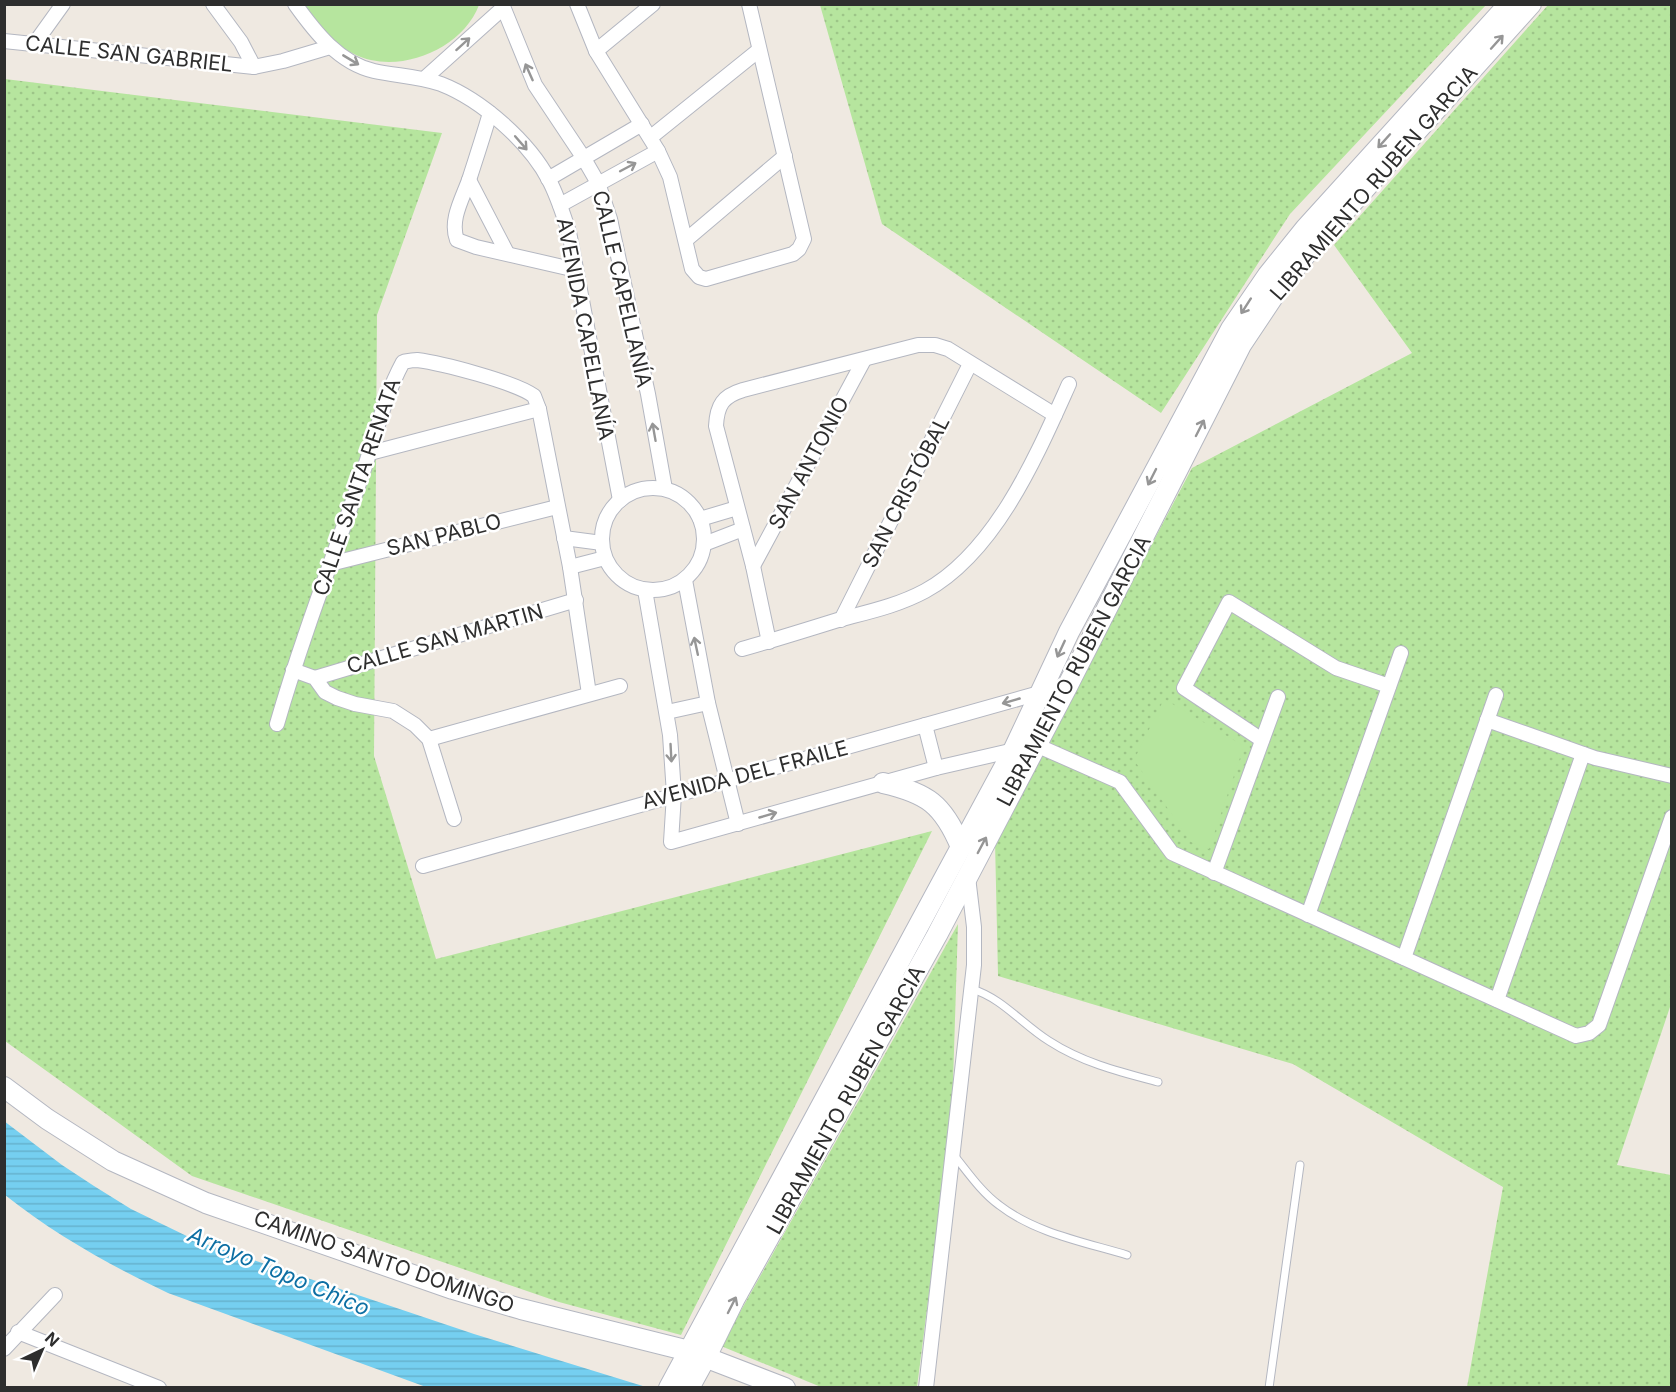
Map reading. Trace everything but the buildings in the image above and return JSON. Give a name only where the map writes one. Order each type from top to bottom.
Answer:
[{"type":"street","points":[[34,43],[63,4]]},
{"type":"street","name":"CALLE SAN GABRIEL","points":[[213,4],[241,42],[254,68]]},
{"type":"street","name":"AVENIDA CAPELLANÍA","points":[[296,4],[330,47],[354,63],[372,71],[424,79],[443,85],[490,113],[520,141],[548,179],[569,232],[620,500]]},
{"type":"street","points":[[576,4],[596,51],[651,137],[670,177],[692,268],[699,278],[711,279],[792,254],[802,245],[804,231],[749,4]]},
{"type":"street","points":[[596,51],[653,4]]},
{"type":"street","name":"LIBRAMIENTO RUBEN GARCIA","points":[[682,1382],[690,1352],[1014,749],[1069,632],[1214,359],[1248,303],[1287,250],[1509,4]]},
{"type":"street","name":"LIBRAMIENTO RUBEN GARCIA","points":[[690,1352],[734,1300],[932,944],[1068,685],[1230,366],[1275,294],[1306,254],[1531,4]]},
{"type":"street","points":[[424,79],[503,6]]},
{"type":"street","name":"CALLE CAPELLANÍA","points":[[503,6],[535,85],[598,183],[610,219],[618,255],[648,394],[665,489]]},
{"type":"street","name":"CALLE SAN GABRIEL","points":[[4,40],[254,68],[330,47]]},
{"type":"street","points":[[651,137],[759,50]]},
{"type":"street","points":[[490,113],[469,180],[459,203],[455,226],[457,240],[476,248],[576,270]]},
{"type":"street","points":[[548,179],[642,124]]},
{"type":"street","points":[[560,205],[658,151]]},
{"type":"street","points":[[686,240],[785,156]]},
{"type":"street","points":[[469,180],[507,253]]},
{"type":"street","points":[[769,642],[753,566],[716,426],[720,404],[726,397],[743,390],[918,345],[935,345],[948,350],[1055,415]]},
{"type":"street","name":"CALLE SANTA RENATA","points":[[278,724],[293,670],[370,453],[391,384],[403,362],[411,360],[440,366],[520,387],[534,396],[539,409]]},
{"type":"street","name":"SAN ANTONIO","points":[[753,566],[864,360]]},
{"type":"street","name":"SAN CRISTÓBAL","points":[[841,620],[970,364]]},
{"type":"street","points":[[742,649],[894,606],[946,577],[972,554],[995,524],[1018,487],[1069,384]]},
{"type":"street","points":[[370,453],[539,409],[576,600],[589,694]]},
{"type":"street","points":[[649,488],[665,489],[680,495],[700,519],[704,544],[698,564],[685,580],[659,591],[645,590],[628,584],[615,573],[605,558],[602,543],[603,527],[609,512],[620,500],[633,492],[649,488]]},
{"type":"street","name":"SAN PABLO","points":[[330,564],[557,507]]},
{"type":"street","points":[[700,519],[737,508]]},
{"type":"street","points":[[704,544],[743,530]]},
{"type":"street","points":[[564,538],[602,543]]},
{"type":"street","points":[[570,567],[605,558]]},
{"type":"street","points":[[685,580],[708,703],[729,779],[738,824]]},
{"type":"street","points":[[645,590],[667,712],[674,794]]},
{"type":"street","name":"CALLE SAN MARTIN","points":[[315,678],[576,600]]},
{"type":"street","points":[[1262,740],[1184,688],[1228,602],[1336,668],[1389,686]]},
{"type":"street","points":[[1308,915],[1401,653]]},
{"type":"street","points":[[293,670],[315,678],[325,692],[337,698],[393,711],[415,724],[429,739],[454,819]]},
{"type":"street","name":"AVENIDA DEL FRAILE","points":[[423,866],[1068,685]]},
{"type":"street","points":[[429,739],[620,687]]},
{"type":"street","points":[[1404,958],[1496,694]]},
{"type":"street","points":[[1214,873],[1278,697]]},
{"type":"street","points":[[667,712],[708,703]]},
{"type":"street","points":[[1487,720],[1583,753],[1671,776]]},
{"type":"street","points":[[925,725],[936,768]]},
{"type":"street","points":[[1036,745],[1120,782],[1172,853],[1576,1036],[1589,1033],[1599,1025],[1671,817]]},
{"type":"street","name":"AVENIDA DEL FRAILE","points":[[674,794],[671,842],[936,768],[1036,745]]},
{"type":"street","points":[[1497,1000],[1583,753]]},
{"type":"street","points":[[883,783],[911,789],[924,796],[946,817],[961,847]]},
{"type":"street","points":[[926,1388],[972,989],[974,937],[968,874]]},
{"type":"street","name":"CAMINO SANTO DOMINGO","points":[[4,1087],[81,1143],[112,1161],[206,1203],[453,1289],[521,1309],[690,1352],[785,1388]]},
{"type":"street","points":[[4,1349],[55,1295]]},
{"type":"street","points":[[18,1332],[159,1388]]},
{"type":"lane","points":[[972,989],[993,999],[1048,1041],[1069,1053],[1106,1069],[1158,1082]]},
{"type":"lane","points":[[953,1154],[997,1204],[1017,1218],[1038,1227],[1127,1255]]},
{"type":"lane","points":[[1269,1388],[1300,1165]]},
{"type":"green space","points":[[820,4],[1486,5],[1290,214],[1161,413],[882,224]]},
{"type":"green space","points":[[305,5],[479,5],[471,21],[443,46],[426,55],[389,62],[371,60],[346,50],[326,32]]},
{"type":"green space","points":[[1548,5],[1671,5],[1672,1001],[1617,1165],[1671,1175],[1671,1387],[1467,1387],[1503,1187],[1293,1064],[998,976],[995,841],[1192,468],[1412,353],[1334,245]]},
{"type":"green space","points":[[5,79],[442,133],[377,315],[374,756],[436,959],[932,831],[681,1335],[559,1302],[192,1176],[5,1041]]},
{"type":"green space","points":[[1164,699],[1244,746],[1209,849],[1191,842],[1134,760]]},
{"type":"green space","points":[[958,924],[952,1114],[917,1387],[821,1387],[721,1346]]},
{"type":"water","name":"Arroyo Topo Chico","points":[[4,1121],[94,1186],[131,1209],[197,1241],[474,1334],[646,1387],[426,1387],[168,1293],[84,1248],[43,1223],[5,1195]]}]
